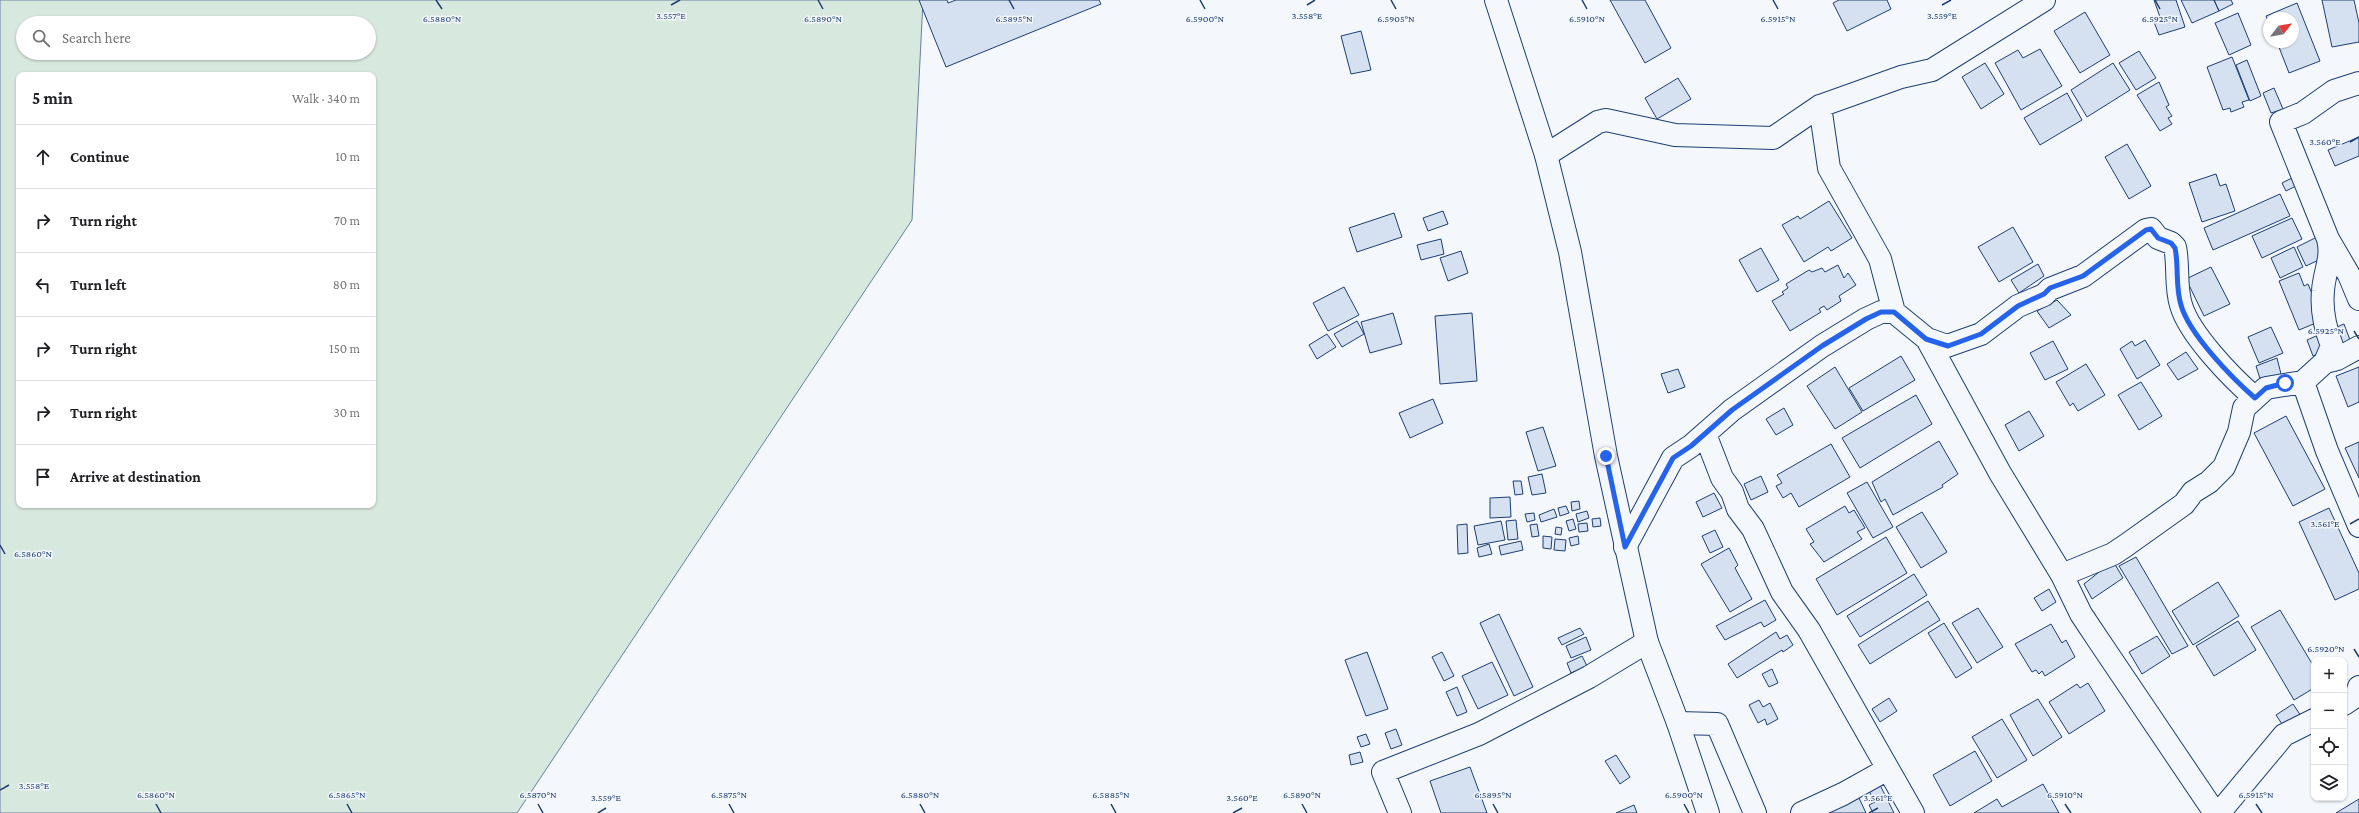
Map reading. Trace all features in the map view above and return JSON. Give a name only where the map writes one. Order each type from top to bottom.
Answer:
[{"type":"street","points":[[1496,0],[1546,154],[1570,252],[1606,456],[1647,642],[1678,723],[1708,813]]},
{"type":"street","points":[[1546,154],[1598,122],[1606,120],[1675,135],[1767,139],[1778,134],[1820,106],[1901,77],[1932,70],[2044,0]]},
{"type":"street","points":[[2062,575],[2113,554],[2184,504],[2193,492],[2209,482],[2224,468],[2239,432],[2244,408],[2266,388],[2303,382],[2325,362],[2332,346],[2324,323],[2323,291],[2331,250],[2328,239],[2281,122],[2303,113],[2334,91],[2359,83]]},
{"type":"street","points":[[1820,106],[1829,168],[1880,259],[1894,312],[1926,339],[2000,473],[2062,575],[2091,630],[2215,813]]},
{"type":"street","points":[[1926,339],[1948,346],[1981,334],[2018,306],[2044,294],[2050,288],[2083,276],[2146,230],[2151,229],[2158,238],[2171,243],[2175,248],[2178,291],[2186,318],[2229,375],[2255,398]]},
{"type":"street","points":[[2328,239],[2349,275],[2359,299]]},
{"type":"street","points":[[1625,547],[1673,458],[1705,434],[1732,410],[1822,346],[1866,319],[1881,312],[1894,312]]},
{"type":"street","points":[[2325,362],[2337,359],[2359,347]]},
{"type":"street","points":[[2303,382],[2327,451],[2359,526]]},
{"type":"street","points":[[1705,434],[1722,478],[1732,492],[1738,509],[1753,529],[1782,592],[1808,630],[1913,813]]},
{"type":"street","points":[[1680,453],[1714,459]]},
{"type":"street","points":[[1400,813],[1383,772],[1479,734],[1589,677],[1647,642]]},
{"type":"street","points":[[2347,702],[2356,696],[2359,687]]},
{"type":"street","points":[[2219,813],[2284,735],[2311,722]]},
{"type":"street","points":[[1678,723],[1717,724],[1755,813]]},
{"type":"street","points":[[1802,813],[1843,794],[1888,769]]},
{"type":"shaded area","points":[[0,0],[923,0],[912,220],[517,813],[0,813]]},
{"type":"building","points":[[919,0],[947,0],[948,3],[956,0],[1099,0],[1101,4],[946,67]]},
{"type":"building","points":[[1610,0],[1645,0],[1671,48],[1645,63]]},
{"type":"building","points":[[1839,0],[1887,0],[1891,9],[1847,31],[1833,3]]},
{"type":"building","points":[[2154,0],[2176,0],[2185,27],[2159,35],[2154,22],[2161,20]]},
{"type":"building","points":[[2181,0],[2214,0],[2219,11],[2192,23]]},
{"type":"building","points":[[2214,0],[2231,0],[2233,4],[2219,11]]},
{"type":"building","points":[[2322,0],[2354,0],[2359,23],[2359,42],[2332,47]]},
{"type":"building","points":[[2297,3],[2320,61],[2289,73],[2279,48],[2299,48],[2299,12],[2276,12]]},
{"type":"building","points":[[2085,12],[2110,55],[2080,73],[2054,31]]},
{"type":"building","points":[[2238,13],[2251,45],[2229,55],[2215,23]]},
{"type":"building","points":[[1361,31],[1371,70],[1351,74],[1341,36]]},
{"type":"building","points":[[2040,49],[2062,86],[2021,110],[1995,63],[2018,50],[2023,58]]},
{"type":"building","points":[[2139,51],[2156,78],[2136,90],[2119,63]]},
{"type":"building","points":[[2232,57],[2249,100],[2242,102],[2244,107],[2231,112],[2230,108],[2223,110],[2207,67]]},
{"type":"building","points":[[2247,60],[2261,96],[2250,101],[2236,65]]},
{"type":"building","points":[[1985,63],[2004,94],[1981,109],[1962,77]]},
{"type":"building","points":[[2113,63],[2130,90],[2087,117],[2071,90]]},
{"type":"building","points":[[1678,78],[1691,99],[1657,119],[1645,98]]},
{"type":"building","points":[[2159,82],[2169,105],[2166,107],[2172,116],[2168,118],[2172,124],[2160,131],[2137,95]]},
{"type":"building","points":[[2274,88],[2283,109],[2271,113],[2263,93]]},
{"type":"building","points":[[2067,93],[2082,120],[2040,145],[2024,118]]},
{"type":"building","points":[[2359,137],[2359,156],[2335,166],[2328,150]]},
{"type":"building","points":[[2127,144],[2151,186],[2129,199],[2105,157]]},
{"type":"building","points":[[2216,174],[2220,186],[2226,184],[2235,211],[2202,222],[2189,183]]},
{"type":"building","points":[[2294,177],[2298,185],[2286,191],[2282,183]]},
{"type":"building","points":[[2280,194],[2290,216],[2213,250],[2204,228]]},
{"type":"building","points":[[1829,201],[1852,238],[1831,251],[1828,247],[1804,262],[1782,225],[1798,216],[1800,219]]},
{"type":"building","points":[[1443,211],[1448,224],[1428,231],[1423,218]]},
{"type":"building","points":[[1394,213],[1402,237],[1357,252],[1349,228]]},
{"type":"building","points":[[2292,218],[2302,239],[2262,258],[2252,236]]},
{"type":"building","points":[[2013,227],[2033,262],[1999,282],[1978,247]]},
{"type":"building","points":[[2319,236],[2329,255],[2306,266],[2297,247]]},
{"type":"building","points":[[1441,239],[1444,254],[1421,260],[1417,245]]},
{"type":"building","points":[[2294,247],[2303,267],[2280,278],[2271,258]]},
{"type":"building","points":[[1761,248],[1779,280],[1757,292],[1739,260]]},
{"type":"building","points":[[1461,251],[1468,273],[1448,281],[1440,258]]},
{"type":"building","points":[[2038,264],[2044,276],[2019,293],[2011,280]]},
{"type":"building","points":[[1838,265],[1844,278],[1848,273],[1856,285],[1839,296],[1841,301],[1827,310],[1824,306],[1819,309],[1821,312],[1790,331],[1772,301],[1784,294],[1782,292],[1788,288],[1786,284],[1809,270],[1812,272],[1822,268],[1825,272]]},
{"type":"building","points":[[2211,267],[2230,304],[2204,316],[2186,279]]},
{"type":"building","points":[[2299,273],[2304,286],[2308,284],[2323,320],[2299,330],[2279,281]]},
{"type":"building","points":[[1344,287],[1359,315],[1328,331],[1313,303]]},
{"type":"building","points":[[2057,300],[2071,315],[2049,328],[2037,311]]},
{"type":"building","points":[[1393,313],[1402,344],[1370,353],[1361,322]]},
{"type":"building","points":[[1472,313],[1477,381],[1440,384],[1435,316]]},
{"type":"building","points":[[1357,321],[1364,334],[1342,347],[1334,334]]},
{"type":"building","points":[[2344,324],[2350,340],[2339,345],[2332,329]]},
{"type":"building","points":[[2271,327],[2283,353],[2259,363],[2248,337]]},
{"type":"building","points":[[2323,333],[2329,349],[2313,356],[2307,340]]},
{"type":"building","points":[[1327,334],[1336,347],[1317,359],[1309,345]]},
{"type":"building","points":[[2145,340],[2160,365],[2137,379],[2120,349],[2132,341],[2135,346]]},
{"type":"building","points":[[2053,341],[2068,369],[2045,380],[2030,353]]},
{"type":"building","points":[[2186,352],[2198,369],[2178,380],[2167,364]]},
{"type":"building","points":[[1901,356],[1915,380],[1863,411],[1849,388]]},
{"type":"building","points":[[2277,358],[2281,374],[2262,385],[2256,366]]},
{"type":"building","points":[[2086,364],[2105,395],[2078,411],[2073,403],[2070,406],[2056,382]]},
{"type":"building","points":[[1835,367],[1862,412],[1835,429],[1807,386]]},
{"type":"building","points":[[2359,367],[2359,402],[2348,407],[2336,376]]},
{"type":"building","points":[[1678,369],[1685,387],[1668,393],[1661,374]]},
{"type":"building","points":[[2141,382],[2162,416],[2139,430],[2118,395]]},
{"type":"building","points":[[1916,395],[1932,424],[1860,468],[1842,438]]},
{"type":"building","points":[[1433,399],[1443,423],[1410,438],[1399,413]]},
{"type":"building","points":[[1784,408],[1793,425],[1776,435],[1766,419]]},
{"type":"building","points":[[2029,411],[2044,436],[2019,451],[2005,425]]},
{"type":"building","points":[[2286,416],[2325,489],[2293,506],[2254,433]]},
{"type":"building","points":[[1543,427],[1556,466],[1538,471],[1526,432]]},
{"type":"building","points":[[1939,441],[1958,474],[1942,485],[1943,487],[1893,515],[1885,499],[1881,502],[1872,482]]},
{"type":"building","points":[[2359,442],[2359,478],[2345,448]]},
{"type":"building","points":[[1831,444],[1850,477],[1799,507],[1791,493],[1783,498],[1776,486],[1782,483],[1777,475]]},
{"type":"building","points":[[1542,474],[1546,493],[1532,495],[1528,477]]},
{"type":"building","points":[[1761,476],[1768,492],[1751,500],[1744,484]]},
{"type":"building","points":[[1513,481],[1521,481],[1523,494],[1515,495]]},
{"type":"building","points":[[1867,482],[1893,527],[1873,538],[1847,493]]},
{"type":"building","points":[[1714,493],[1722,508],[1703,517],[1696,502]]},
{"type":"building","points":[[1510,497],[1511,517],[1490,518],[1490,498]]},
{"type":"building","points":[[1579,501],[1580,509],[1572,511],[1571,502]]},
{"type":"building","points":[[1566,506],[1569,513],[1560,516],[1558,508]]},
{"type":"building","points":[[1845,506],[1849,513],[1854,510],[1865,528],[1857,532],[1862,539],[1824,562],[1810,544],[1814,542],[1806,529]]},
{"type":"building","points":[[2329,508],[2359,573],[2359,589],[2335,600],[2299,522]]},
{"type":"building","points":[[1554,509],[1557,517],[1541,522],[1539,515]]},
{"type":"building","points":[[1587,511],[1589,518],[1578,522],[1576,514]]},
{"type":"building","points":[[1922,512],[1947,552],[1921,568],[1896,527]]},
{"type":"building","points":[[1534,513],[1535,520],[1527,522],[1525,514]]},
{"type":"building","points":[[1600,518],[1601,526],[1593,527],[1592,519]]},
{"type":"building","points":[[1573,519],[1576,529],[1569,531],[1566,521]]},
{"type":"building","points":[[1516,520],[1518,539],[1508,540],[1506,521]]},
{"type":"building","points":[[1501,521],[1505,540],[1478,545],[1474,526]]},
{"type":"building","points":[[1587,523],[1588,531],[1579,532],[1578,524]]},
{"type":"building","points":[[1467,524],[1468,553],[1458,554],[1457,525]]},
{"type":"building","points":[[1537,524],[1539,536],[1532,537],[1530,525]]},
{"type":"building","points":[[1556,527],[1562,528],[1561,535],[1555,534]]},
{"type":"building","points":[[1715,530],[1723,547],[1710,553],[1702,536]]},
{"type":"building","points":[[1543,536],[1552,537],[1551,549],[1543,548]]},
{"type":"building","points":[[1578,536],[1579,544],[1571,546],[1569,538]]},
{"type":"building","points":[[1886,537],[1907,573],[1837,615],[1816,579]]},
{"type":"building","points":[[1555,539],[1566,540],[1565,551],[1554,550]]},
{"type":"building","points":[[1521,541],[1523,550],[1501,555],[1499,546]]},
{"type":"building","points":[[1489,544],[1492,554],[1479,557],[1477,548]]},
{"type":"building","points":[[1729,548],[1738,565],[1735,568],[1752,599],[1730,612],[1701,564]]},
{"type":"building","points":[[2136,557],[2188,646],[2172,654],[2119,566]]},
{"type":"building","points":[[2113,561],[2123,578],[2092,599],[2084,584]]},
{"type":"building","points":[[1914,574],[1927,595],[1860,637],[1847,616]]},
{"type":"building","points":[[2218,582],[2239,616],[2193,645],[2172,611]]},
{"type":"building","points":[[2049,589],[2056,602],[2042,611],[2034,598]]},
{"type":"building","points":[[1765,600],[1776,620],[1764,627],[1761,622],[1725,640],[1716,626]]},
{"type":"building","points":[[1928,601],[1940,620],[1870,664],[1858,645]]},
{"type":"building","points":[[1978,608],[2003,647],[1977,663],[1952,623]]},
{"type":"building","points":[[2280,610],[2311,662],[2311,690],[2294,700],[2251,627]]},
{"type":"building","points":[[1499,614],[1533,687],[1514,696],[1480,623]]},
{"type":"building","points":[[2238,621],[2256,650],[2214,676],[2196,646]]},
{"type":"building","points":[[1944,623],[1972,668],[1956,678],[1928,633]]},
{"type":"building","points":[[2051,624],[2062,643],[2066,640],[2075,657],[2045,676],[2042,671],[2039,674],[2036,670],[2032,672],[2015,644]]},
{"type":"building","points":[[1580,628],[1584,634],[1562,645],[1558,638]]},
{"type":"building","points":[[1776,632],[1780,639],[1787,635],[1793,645],[1783,652],[1782,650],[1737,678],[1728,664]]},
{"type":"building","points":[[2157,636],[2170,656],[2142,674],[2129,652]]},
{"type":"building","points":[[1586,637],[1591,650],[1571,658],[1566,646]]},
{"type":"building","points":[[1367,652],[1388,709],[1366,716],[1345,660]]},
{"type":"building","points":[[1442,652],[1454,676],[1444,681],[1432,657]]},
{"type":"building","points":[[1582,656],[1587,666],[1571,673],[1567,663]]},
{"type":"building","points":[[1492,662],[1508,695],[1478,709],[1462,676]]},
{"type":"building","points":[[1772,669],[1778,683],[1769,687],[1762,674]]},
{"type":"building","points":[[2088,683],[2105,711],[2069,734],[2049,702],[2077,684],[2080,688]]},
{"type":"building","points":[[1457,687],[1467,712],[1457,716],[1446,692]]},
{"type":"building","points":[[1889,698],[1897,711],[1880,722],[1872,709]]},
{"type":"building","points":[[2038,699],[2062,737],[2033,756],[2010,715]]},
{"type":"building","points":[[1759,700],[1763,707],[1770,703],[1778,719],[1767,725],[1765,719],[1758,723],[1749,705]]},
{"type":"building","points":[[2293,704],[2301,716],[2284,727],[2276,715]]},
{"type":"building","points":[[2002,719],[2027,760],[1997,778],[1972,737]]},
{"type":"building","points":[[1396,729],[1402,745],[1391,749],[1385,733]]},
{"type":"building","points":[[1366,734],[1370,744],[1361,747],[1357,737]]},
{"type":"building","points":[[1975,751],[1992,781],[1950,806],[1933,775]]},
{"type":"building","points":[[1360,752],[1363,762],[1351,765],[1349,755]]},
{"type":"building","points":[[1616,755],[1630,777],[1620,784],[1605,761]]},
{"type":"building","points":[[1470,767],[1487,813],[1441,813],[1430,781]]},
{"type":"building","points":[[2043,784],[2059,813],[1974,813],[1997,799],[2002,807]]},
{"type":"building","points":[[1880,785],[1894,813],[1873,813],[1869,805],[1875,802],[1869,791]]},
{"type":"building","points":[[1859,798],[1866,813],[1826,813]]},
{"type":"building","points":[[2359,799],[2359,813],[2336,813]]},
{"type":"building","points":[[1634,805],[1637,813],[1616,813]]},
{"type":"route","points":[[1606,456],[1625,547],[1673,458],[1691,446],[1732,410],[1822,346],[1866,319],[1881,312],[1894,312],[1926,339],[1948,346],[1981,334],[2018,306],[2044,294],[2050,288],[2071,282],[2083,276],[2146,230],[2151,229],[2158,238],[2171,243],[2175,248],[2178,291],[2186,318],[2229,375],[2255,398],[2266,388],[2285,383]]}]
